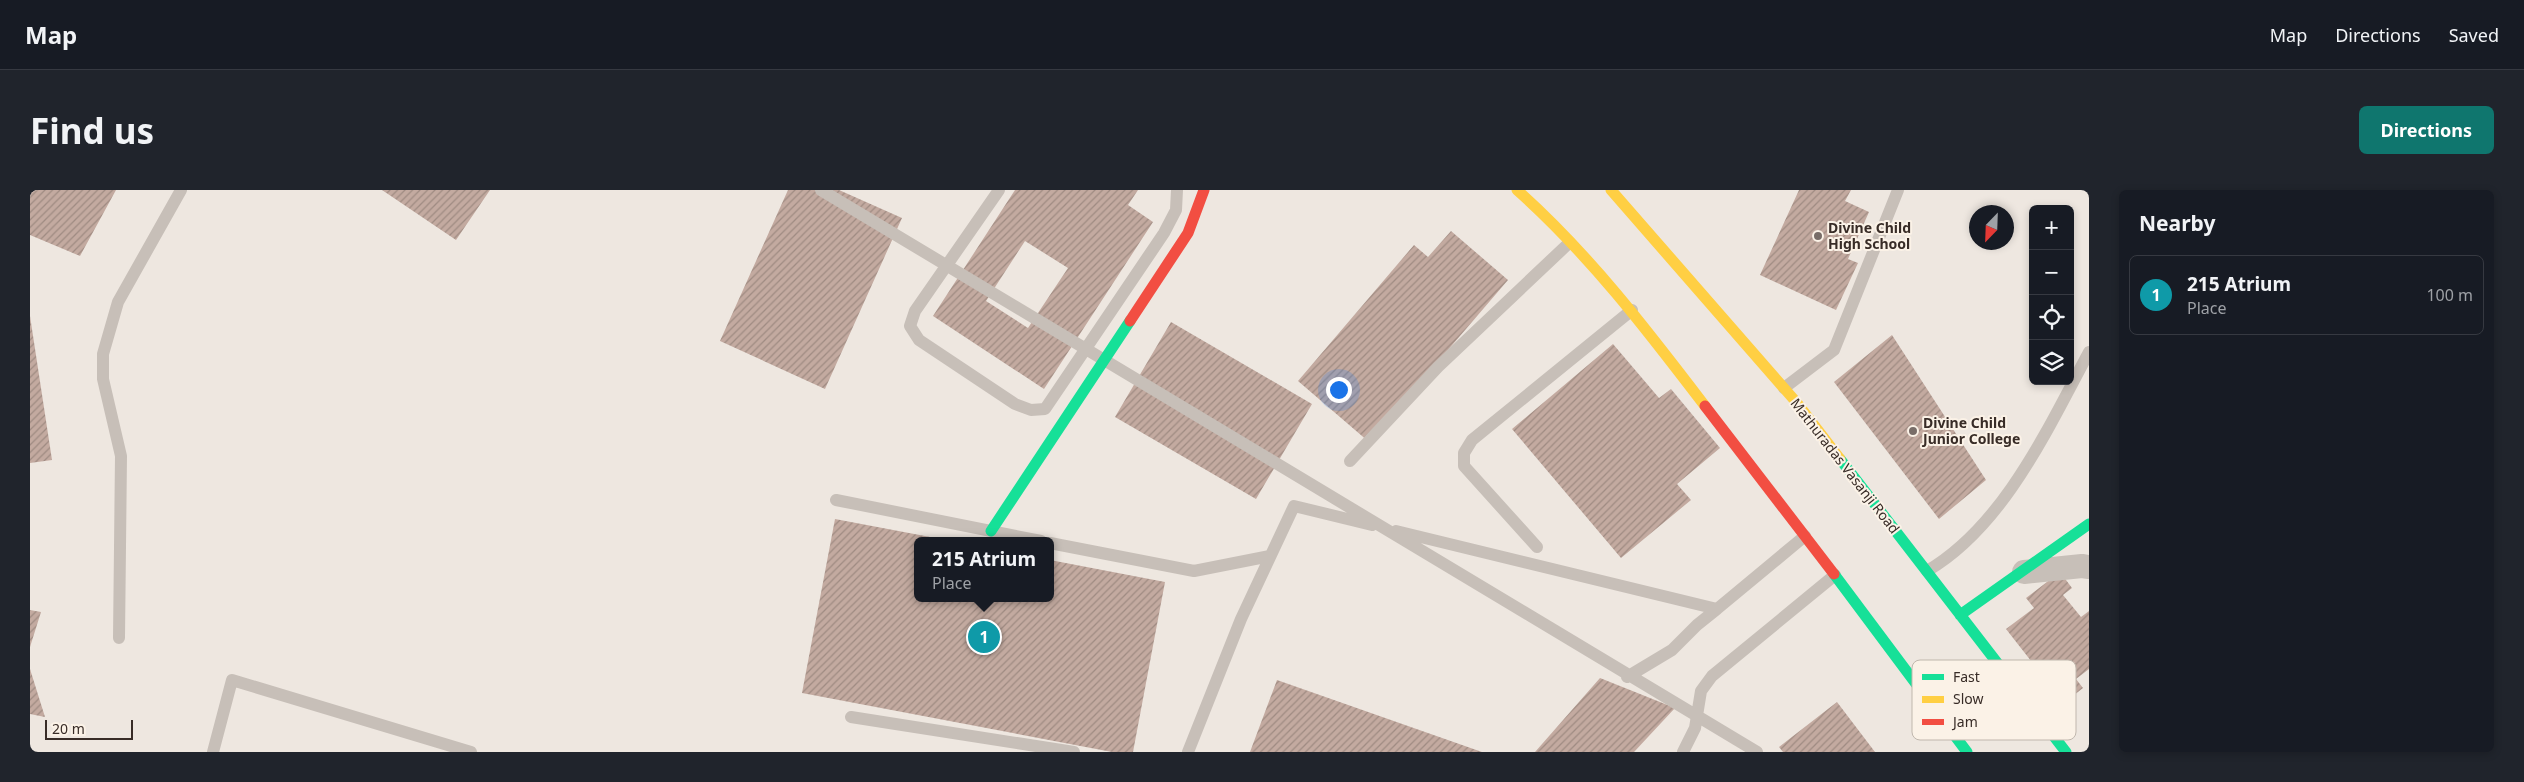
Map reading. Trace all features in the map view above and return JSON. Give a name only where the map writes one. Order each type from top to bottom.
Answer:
[{"type":"main road","points":[[991,531],[1188,233],[1204,190]]},
{"type":"main road","points":[[1517,190],[1535,206],[1632,310],[1806,536],[1912,678]]},
{"type":"main road","name":"Mathuradas Vasanji Road","points":[[1611,190],[1784,388],[1995,660]]},
{"type":"main road","points":[[1960,615],[2024,572],[2089,524]]},
{"type":"main road","points":[[1958,740],[1967,752]]},
{"type":"main road","name":"Mathuradas Vasanji Road","points":[[2057,740],[2066,752]]},
{"type":"street","points":[[2024,572],[2082,566],[2089,567]]},
{"type":"lane","points":[[119,638],[121,456],[103,379],[103,354],[118,302],[181,190]]},
{"type":"lane","points":[[821,190],[1757,752]]},
{"type":"lane","points":[[999,190],[915,311],[910,326],[919,340],[1015,404],[1031,410],[1045,409],[1055,396],[1159,241],[1176,210],[1177,190]]},
{"type":"lane","points":[[1784,388],[1834,350],[1898,190]]},
{"type":"lane","points":[[1350,461],[1438,367],[1569,243]]},
{"type":"lane","points":[[1538,547],[1464,466],[1464,453],[1472,440],[1632,310]]},
{"type":"lane","points":[[1927,571],[1948,558],[1998,507],[2019,479],[2089,352]]},
{"type":"lane","points":[[836,500],[1020,537]]},
{"type":"lane","points":[[1188,752],[1241,619],[1294,506],[1717,609]]},
{"type":"lane","points":[[1627,677],[1672,650],[1697,625],[1806,536]]},
{"type":"lane","points":[[1054,544],[1194,571],[1270,556]]},
{"type":"lane","points":[[1682,752],[1695,728],[1701,690],[1712,676],[1835,575]]},
{"type":"lane","points":[[213,752],[232,680],[471,752]]},
{"type":"lane","points":[[851,717],[1074,752]]},
{"type":"building","points":[[30,190],[116,190],[80,256],[30,235]]},
{"type":"building","points":[[382,190],[490,190],[456,240]]},
{"type":"building","points":[[788,190],[839,190],[902,218],[825,389],[720,341]]},
{"type":"building","points":[[1015,190],[1138,190],[1128,205],[1153,222],[1044,389],[933,316]],"holes":[[[1025,241],[1068,268],[1028,328],[986,301]]]},
{"type":"building","name":"Divine Child High School","points":[[1799,190],[1851,190],[1845,201],[1869,212],[1848,259],[1858,263],[1836,310],[1760,275]]},
{"type":"building","points":[[1451,231],[1508,280],[1369,442],[1298,381],[1414,245],[1428,257]]},
{"type":"building","points":[[30,316],[52,460],[30,463]]},
{"type":"building","points":[[1171,322],[1312,404],[1256,499],[1115,417]]},
{"type":"building","name":"Divine Child Junior College","points":[[1892,335],[1986,480],[1939,519],[1834,382]]},
{"type":"building","points":[[1613,344],[1659,398],[1671,389],[1720,448],[1677,484],[1691,500],[1621,558],[1512,429]]},
{"type":"building","points":[[835,519],[930,537],[914,537],[914,602],[1054,602],[1054,561],[1165,582],[1133,752],[1112,752],[802,693]]},
{"type":"building","points":[[2060,572],[2072,588],[2063,595],[2081,617],[2089,611],[2089,669],[2076,679],[2076,660],[2030,660],[2006,629],[2034,608],[2026,598]]},
{"type":"building","points":[[30,610],[41,612],[30,647]]},
{"type":"building","points":[[30,669],[45,717],[30,714]]},
{"type":"building","points":[[1600,678],[1675,708],[1634,752],[1535,752]]},
{"type":"building","points":[[2076,679],[2083,688],[2076,694]]},
{"type":"building","points":[[1277,680],[1482,752],[1250,752]]},
{"type":"building","points":[[1837,702],[1875,752],[1783,752],[1779,747]]},
{"type":"traffic: fast","points":[[991,531],[1130,321]]},
{"type":"traffic: fast","points":[[1840,459],[1995,660]]},
{"type":"traffic: fast","points":[[1960,615],[2089,524]]},
{"type":"traffic: fast","points":[[1834,574],[1912,678]]},
{"type":"traffic: fast","points":[[1958,740],[1967,752]]},
{"type":"traffic: fast","points":[[2057,740],[2066,752]]},
{"type":"traffic: slow","points":[[1517,190],[1593,266],[1639,321],[1705,406]]},
{"type":"traffic: slow","points":[[1611,190],[1797,403],[1840,459]]},
{"type":"traffic: jam","points":[[1130,321],[1188,233],[1204,190]]},
{"type":"traffic: jam","points":[[1705,406],[1834,574]]},
{"type":"place","name":"Divine Child High School","points":[[1818,236]]},
{"type":"place","name":"Divine Child Junior College","points":[[1913,431]]},
{"type":"place","name":"215 Atrium","points":[[984,637]]}]
